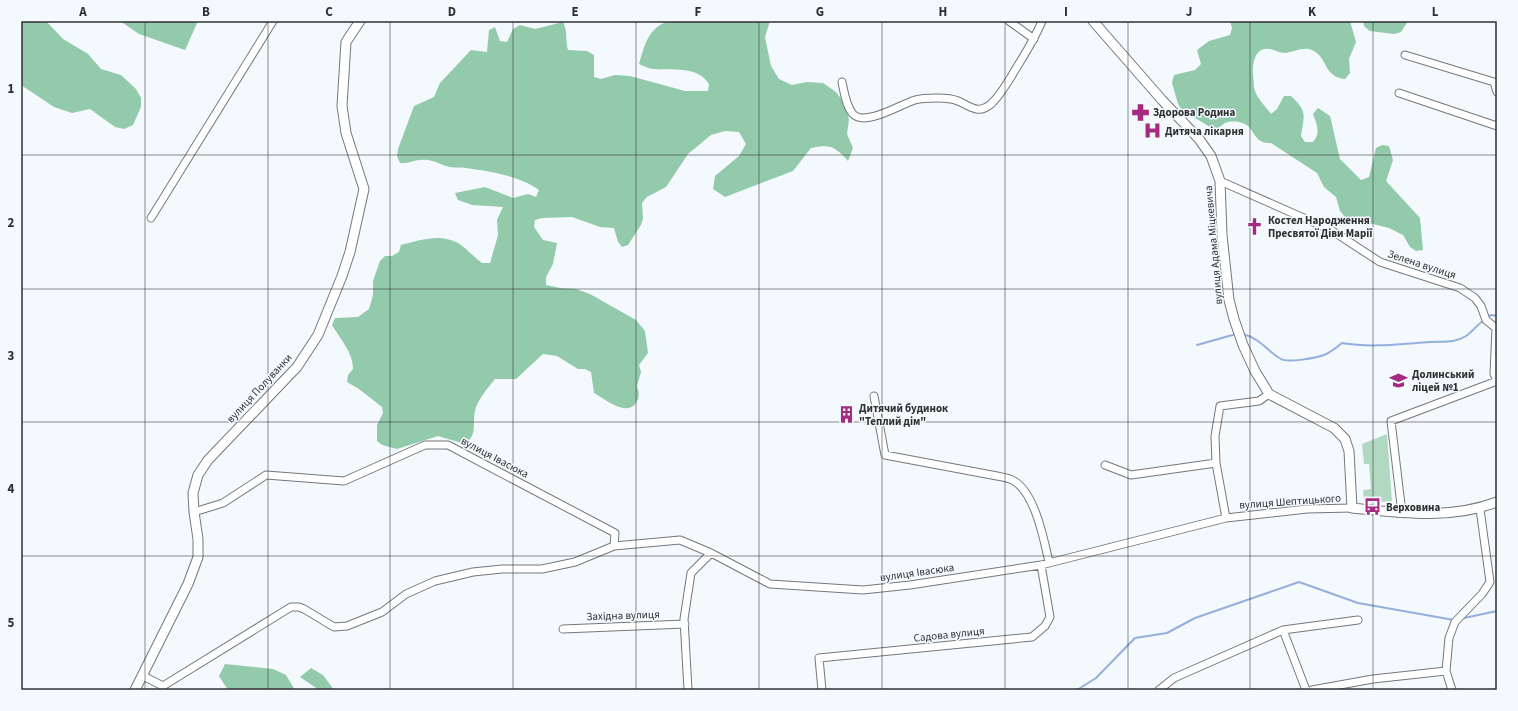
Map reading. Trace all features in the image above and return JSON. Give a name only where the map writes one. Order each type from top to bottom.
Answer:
[{"type":"street","points":[[151,218],[273,21]]},
{"type":"street","name":"вулиця Полуванки","points":[[135,690],[188,584],[198,557],[198,539],[193,493],[198,476],[208,460],[297,368],[318,335],[342,276],[350,252],[364,189],[346,133],[342,106],[346,42],[360,21]]},
{"type":"street","points":[[1009,21],[1034,39]]},
{"type":"street","points":[[842,82],[849,109],[854,115],[860,118],[870,117],[916,100],[927,98],[945,98],[957,101],[974,110],[982,109],[991,104],[1001,92],[1034,39],[1042,21]]},
{"type":"street","name":"вулиця Адама Міцкевича","points":[[1093,21],[1162,100],[1199,139],[1211,156],[1220,181],[1222,235],[1229,300],[1243,345],[1255,371],[1269,394]]},
{"type":"street","points":[[1405,55],[1494,82],[1497,92]]},
{"type":"street","points":[[1399,93],[1497,126]]},
{"type":"street","name":"Зелена вулиця","points":[[1220,181],[1331,230],[1380,262],[1460,288],[1475,298],[1481,306],[1486,320],[1497,329]]},
{"type":"street","points":[[1402,513],[1391,421],[1497,380],[1494,374],[1497,329]]},
{"type":"street","points":[[1226,518],[1216,463],[1215,436],[1220,406],[1259,401],[1269,394],[1334,428],[1345,439],[1349,451],[1352,508]]},
{"type":"street","points":[[874,396],[885,456],[997,476],[1014,481],[1022,488],[1032,503],[1040,524],[1049,562]]},
{"type":"street","name":"вулиця Івасюка","points":[[194,512],[223,504],[266,475],[344,481],[425,445],[448,445],[615,533],[614,546]]},
{"type":"street","points":[[1105,465],[1131,475],[1216,463]]},
{"type":"street","name":"вулиця Шептицького","points":[[1226,518],[1307,509],[1352,508],[1402,513],[1444,514],[1480,509],[1497,502]]},
{"type":"street","points":[[1452,690],[1446,671],[1449,638],[1455,622],[1482,594],[1490,582],[1480,509]]},
{"type":"street","name":"вулиця Івасюка","points":[[143,676],[163,686],[291,607],[299,607],[304,609],[334,627],[347,626],[382,612],[406,594],[435,581],[473,572],[502,569],[542,569],[575,562],[614,546],[680,540],[711,553],[770,584],[863,590],[910,585],[1041,565],[1226,518]]},
{"type":"street","points":[[688,690],[685,624],[691,573],[711,553]]},
{"type":"street","name":"Садова вулиця","points":[[822,690],[819,658],[1032,637],[1045,626],[1050,617],[1041,565]]},
{"type":"street","points":[[1158,690],[1174,678],[1283,630],[1358,620]]},
{"type":"street","name":"Західна вулиця","points":[[563,628],[685,624]]},
{"type":"street","points":[[1283,630],[1306,690]]},
{"type":"street","points":[[1312,690],[1372,679],[1446,671]]},
{"type":"green space","points":[[21,21],[46,21],[63,39],[88,54],[101,69],[121,75],[136,89],[141,98],[141,107],[133,125],[124,129],[115,127],[90,109],[72,113],[54,107],[21,85]]},
{"type":"green space","points":[[120,21],[198,21],[185,50],[139,34]]},
{"type":"green space","points":[[669,21],[770,21],[765,37],[771,66],[779,79],[792,85],[807,82],[823,83],[836,92],[846,105],[849,120],[847,134],[853,148],[848,161],[832,147],[823,146],[811,148],[793,171],[725,197],[713,189],[715,176],[739,156],[746,144],[739,132],[725,131],[711,135],[688,154],[666,187],[647,197],[642,203],[643,218],[641,225],[628,245],[622,247],[618,242],[614,228],[600,227],[572,217],[542,218],[535,220],[534,227],[543,240],[557,243],[553,264],[546,277],[546,285],[576,289],[590,294],[636,320],[645,331],[648,353],[639,365],[641,372],[637,386],[639,394],[636,403],[632,407],[627,408],[615,406],[594,393],[591,372],[585,369],[578,369],[557,356],[543,354],[516,379],[495,379],[483,394],[476,407],[472,437],[465,444],[438,436],[397,449],[382,445],[377,441],[377,425],[383,413],[382,407],[359,389],[347,382],[348,375],[353,369],[351,357],[346,346],[332,325],[335,318],[358,317],[369,309],[373,295],[373,281],[380,261],[385,256],[392,256],[399,252],[401,245],[430,238],[444,238],[458,243],[482,263],[490,263],[498,235],[497,220],[503,207],[472,205],[458,200],[455,193],[485,187],[513,198],[528,194],[536,197],[539,190],[532,185],[514,178],[494,173],[450,167],[429,160],[400,163],[397,156],[398,149],[414,106],[434,97],[440,83],[471,50],[487,52],[489,30],[495,27],[500,41],[507,42],[513,29],[520,25],[535,29],[563,22],[568,50],[587,51],[594,55],[594,77],[601,79],[615,75],[630,76],[685,91],[708,91],[709,84],[704,78],[691,71],[652,69],[639,64],[648,38],[652,32],[662,24]]},
{"type":"green space","points":[[1230,21],[1350,21],[1356,42],[1349,59],[1350,73],[1345,79],[1333,75],[1321,57],[1312,50],[1302,49],[1281,53],[1270,49],[1265,49],[1258,53],[1254,61],[1254,89],[1271,114],[1277,109],[1284,96],[1291,96],[1296,101],[1304,114],[1301,136],[1305,142],[1313,142],[1317,135],[1318,128],[1313,114],[1318,108],[1330,116],[1340,159],[1361,180],[1369,177],[1376,148],[1382,145],[1389,146],[1393,160],[1386,181],[1420,218],[1423,250],[1416,251],[1410,247],[1403,235],[1389,228],[1345,217],[1340,211],[1336,197],[1324,187],[1317,173],[1271,143],[1260,141],[1247,125],[1238,122],[1228,122],[1215,130],[1182,110],[1178,104],[1172,83],[1174,75],[1195,70],[1201,64],[1197,50],[1209,41],[1230,35],[1232,28]]},
{"type":"green space","points":[[1363,21],[1408,21],[1401,32],[1394,34],[1370,31],[1364,26]]},
{"type":"green space","points":[[1387,434],[1392,501],[1364,503],[1363,490],[1371,489],[1369,464],[1364,464],[1362,444]]},
{"type":"green space","points":[[225,664],[273,669],[286,675],[295,690],[228,690],[219,676]]},
{"type":"green space","points":[[311,668],[323,675],[334,690],[319,690],[300,677]]},
{"type":"waterway","points":[[1488,317],[1491,315],[1497,316]]},
{"type":"waterway","points":[[1243,334],[1255,339],[1281,359],[1296,360],[1309,359],[1324,355],[1342,343],[1397,345],[1453,341],[1466,336],[1484,320]]},
{"type":"waterway","points":[[1197,345],[1236,334]]},
{"type":"waterway","points":[[1077,690],[1096,678],[1135,638],[1167,633],[1195,618],[1299,582],[1358,603],[1454,620]]},
{"type":"waterway","points":[[1464,618],[1497,611]]},
{"type":"place","name":"Здорова Родина","points":[[1140,112]]},
{"type":"place","name":"Дитяча лікарня","points":[[1152,131]]},
{"type":"place","name":"Костел Народження Пресвятої Діви Марії","points":[[1255,226]]},
{"type":"place","name":"Долинський ліцей №1","points":[[1399,380]]},
{"type":"place","name":"Дитячий будинок \"Теплий дім\"","points":[[846,414]]},
{"type":"place","name":"Верховина","points":[[1373,507]]}]
